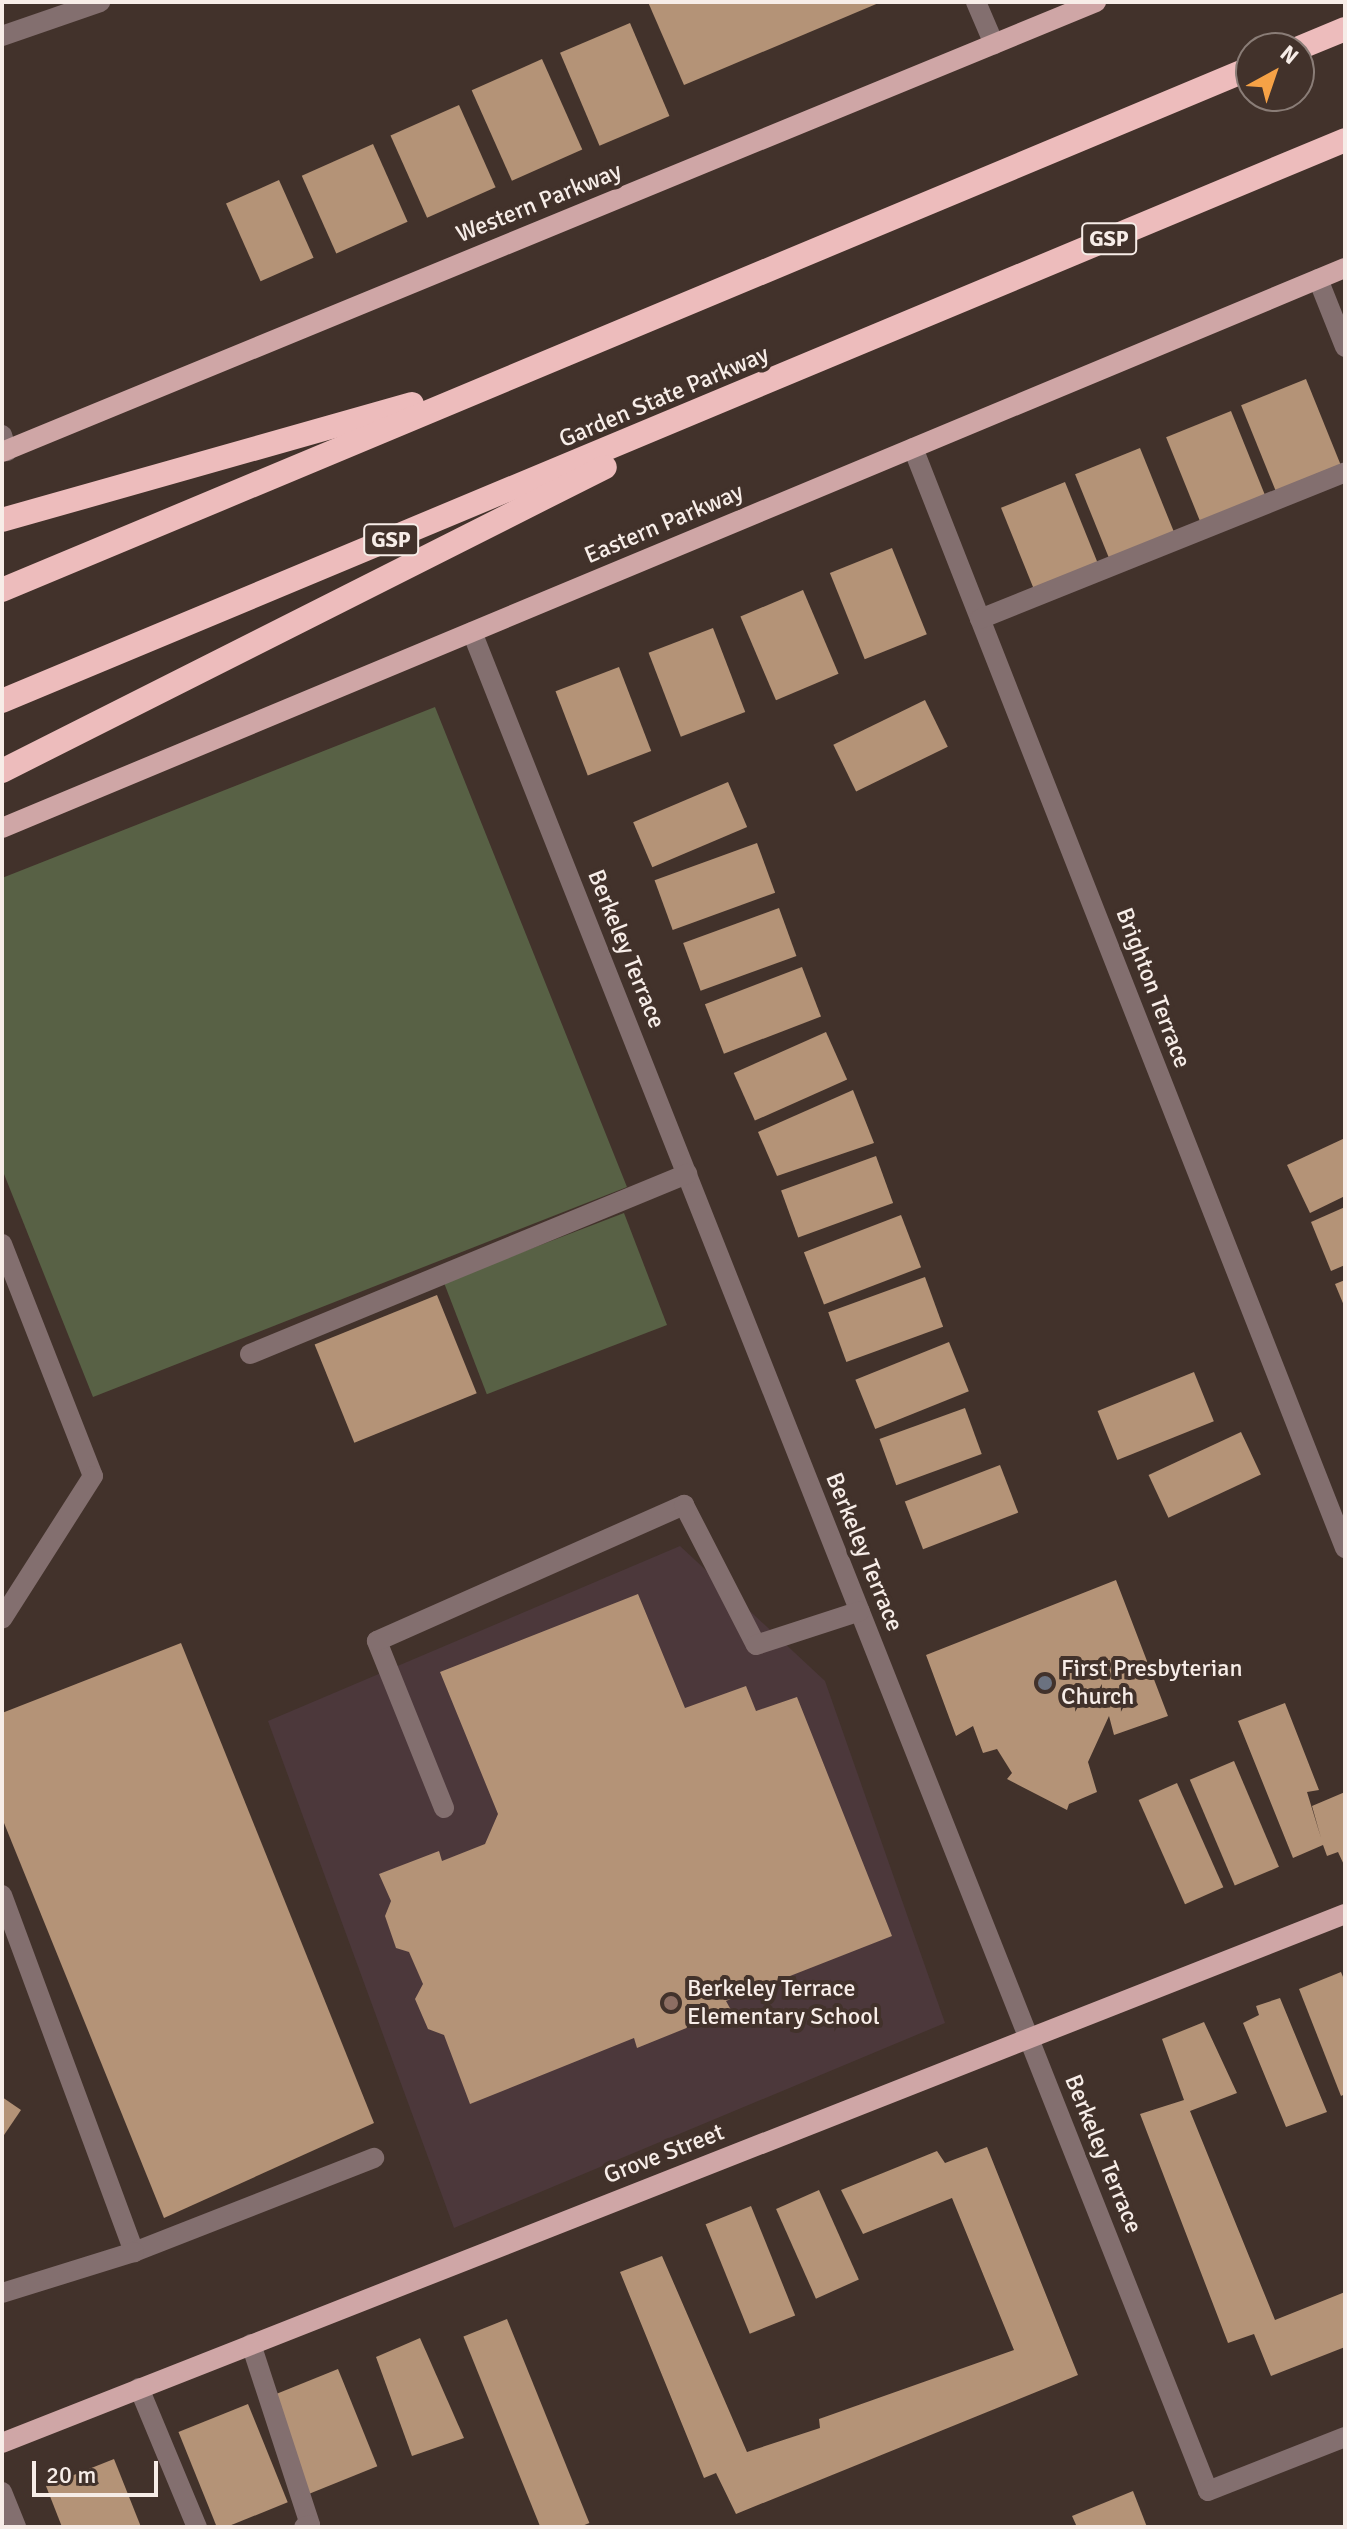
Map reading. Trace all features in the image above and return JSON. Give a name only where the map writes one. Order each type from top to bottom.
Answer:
[{"type":"highway","points":[[1315,41],[1345,29]]},
{"type":"highway","points":[[2,590],[1235,75]]},
{"type":"highway","name":"Garden State Parkway","points":[[2,701],[779,380],[1345,140]]},
{"type":"highway","points":[[2,520],[518,374]]},
{"type":"highway","points":[[2,771],[779,380]]},
{"type":"main road","name":"Western Parkway","points":[[4,446],[1096,2]]},
{"type":"main road","name":"Eastern Parkway","points":[[2,828],[1345,268]]},
{"type":"main road","name":"Grove Street","points":[[2,2443],[1345,1914]]},
{"type":"street","points":[[2,36],[100,2]]},
{"type":"street","points":[[976,2],[994,44]]},
{"type":"street","points":[[1318,279],[1345,347]]},
{"type":"street","name":"Brighton Terrace","points":[[913,448],[1345,1548]]},
{"type":"street","points":[[980,619],[1345,472]]},
{"type":"street","name":"Berkeley Terrace","points":[[472,632],[1208,2491],[1345,2437]]},
{"type":"street","points":[[250,1354],[687,1174]]},
{"type":"street","points":[[2,1244],[93,1476],[2,1619]]},
{"type":"street","points":[[444,1808],[377,1641],[684,1505],[756,1645],[860,1611]]},
{"type":"street","points":[[2,1895],[134,2252]]},
{"type":"street","points":[[2,2293],[134,2252],[374,2158]]},
{"type":"street","points":[[251,2344],[310,2525],[304,2527]]},
{"type":"street","points":[[139,2388],[197,2527]]},
{"type":"street","points":[[2,2492],[16,2527]]},
{"type":"shaded area","points":[[680,1546],[825,1681],[945,2023],[454,2228],[268,1721]]},
{"type":"green space","points":[[435,707],[627,1187],[93,1397],[2,1169],[2,878]]},
{"type":"green space","points":[[624,1213],[667,1325],[487,1394],[444,1282]]},
{"type":"building","points":[[648,2],[881,2],[684,85]]},
{"type":"building","points":[[630,23],[669,116],[600,146],[560,53]]},
{"type":"building","points":[[542,59],[582,149],[512,181],[472,90]]},
{"type":"building","points":[[459,105],[496,187],[427,218],[390,136]]},
{"type":"building","points":[[373,144],[408,222],[336,253],[302,176]]},
{"type":"building","points":[[279,180],[314,258],[261,281],[226,204]]},
{"type":"building","points":[[1306,379],[1340,464],[1276,491],[1241,405]]},
{"type":"building","points":[[1231,411],[1265,496],[1201,523],[1166,437]]},
{"type":"building","points":[[1140,448],[1174,532],[1109,559],[1075,474]]},
{"type":"building","points":[[1065,482],[1099,565],[1035,591],[1001,508]]},
{"type":"building","points":[[892,548],[927,634],[865,659],[830,573]]},
{"type":"building","points":[[803,590],[839,674],[776,700],[740,617]]},
{"type":"building","points":[[713,628],[745,712],[681,737],[649,653]]},
{"type":"building","points":[[619,667],[651,751],[588,775],[556,691]]},
{"type":"building","points":[[925,700],[948,747],[856,791],[833,745]]},
{"type":"building","points":[[728,782],[747,827],[652,867],[633,822]]},
{"type":"building","points":[[757,843],[775,893],[673,930],[655,880]]},
{"type":"building","points":[[779,908],[796,956],[701,991],[683,943]]},
{"type":"building","points":[[802,967],[821,1016],[724,1054],[705,1004]]},
{"type":"building","points":[[826,1032],[847,1080],[755,1121],[734,1073]]},
{"type":"building","points":[[853,1090],[874,1143],[777,1176],[758,1132]]},
{"type":"building","points":[[1345,1138],[1345,1196],[1310,1213],[1287,1165]]},
{"type":"building","points":[[876,1156],[893,1203],[798,1238],[781,1191]]},
{"type":"building","points":[[1345,1207],[1345,1265],[1331,1271],[1311,1222]]},
{"type":"building","points":[[901,1215],[921,1267],[824,1305],[804,1252]]},
{"type":"building","points":[[925,1277],[943,1327],[846,1362],[828,1312]]},
{"type":"building","points":[[1345,1280],[1345,1308],[1335,1284]]},
{"type":"building","points":[[437,1295],[477,1393],[354,1443],[315,1344]]},
{"type":"building","points":[[949,1342],[969,1391],[875,1429],[855,1380]]},
{"type":"building","points":[[1194,1372],[1214,1421],[1117,1460],[1098,1411]]},
{"type":"building","points":[[965,1408],[982,1454],[896,1485],[879,1439]]},
{"type":"building","points":[[1241,1432],[1261,1475],[1168,1518],[1149,1475]]},
{"type":"building","points":[[1000,1465],[1018,1513],[923,1549],[905,1502]]},
{"type":"building","points":[[1116,1580],[1168,1716],[1114,1735],[1109,1716],[1088,1762],[1097,1792],[1069,1804],[1067,1810],[1007,1779],[1012,1773],[997,1749],[983,1753],[973,1726],[956,1736],[926,1655]]},
{"type":"building","points":[[638,1594],[685,1708],[746,1686],[756,1711],[797,1697],[892,1936],[726,2001],[731,2010],[637,2048],[634,2038],[470,2104],[444,2035],[428,2029],[415,1999],[423,1984],[409,1952],[396,1948],[385,1916],[391,1901],[379,1874],[439,1851],[442,1861],[485,1844],[498,1814],[440,1672]]},
{"type":"building","points":[[181,1643],[374,2123],[164,2218],[2,1818],[2,1713]]},
{"type":"building","points":[[1285,1703],[1319,1790],[1307,1792],[1321,1838],[1312,1806],[1345,1792],[1345,1867],[1338,1852],[1327,1856],[1323,1845],[1293,1858],[1238,1721]]},
{"type":"building","points":[[1234,1761],[1279,1867],[1235,1886],[1190,1780]]},
{"type":"building","points":[[1177,1783],[1223,1887],[1185,1904],[1139,1800]]},
{"type":"building","points":[[1341,1972],[1345,1982],[1345,2094],[1341,2096],[1299,1989]]},
{"type":"building","points":[[1280,1998],[1327,2112],[1286,2127],[1243,2023],[1259,2015],[1256,2006]]},
{"type":"building","points":[[1204,2022],[1237,2093],[1190,2111],[1275,2320],[1345,2292],[1345,2347],[1271,2376],[1254,2334],[1228,2343],[1140,2114],[1184,2100],[1162,2039]]},
{"type":"building","points":[[2,2097],[21,2110],[2,2138]]},
{"type":"building","points":[[987,2147],[1078,2375],[736,2514],[716,2473],[704,2478],[620,2272],[662,2256],[747,2452],[820,2428],[819,2419],[1014,2350],[952,2198],[863,2234],[841,2190],[937,2151],[945,2163]]},
{"type":"building","points":[[819,2190],[859,2280],[816,2299],[776,2209]]},
{"type":"building","points":[[751,2206],[795,2315],[750,2334],[706,2224]]},
{"type":"building","points":[[507,2319],[589,2523],[579,2527],[540,2527],[463,2337]]},
{"type":"building","points":[[420,2338],[464,2438],[412,2456],[376,2357]]},
{"type":"building","points":[[338,2369],[377,2466],[309,2494],[269,2397]]},
{"type":"building","points":[[248,2404],[288,2502],[227,2527],[217,2527],[178,2432]]},
{"type":"building","points":[[114,2459],[141,2527],[62,2527],[46,2486]]},
{"type":"building","points":[[1133,2491],[1147,2527],[1077,2527],[1072,2516]]},
{"type":"place","name":"First Presbyterian Church","points":[[1045,1683]]},
{"type":"place","name":"Berkeley Terrace Elementary School","points":[[671,2003]]}]
